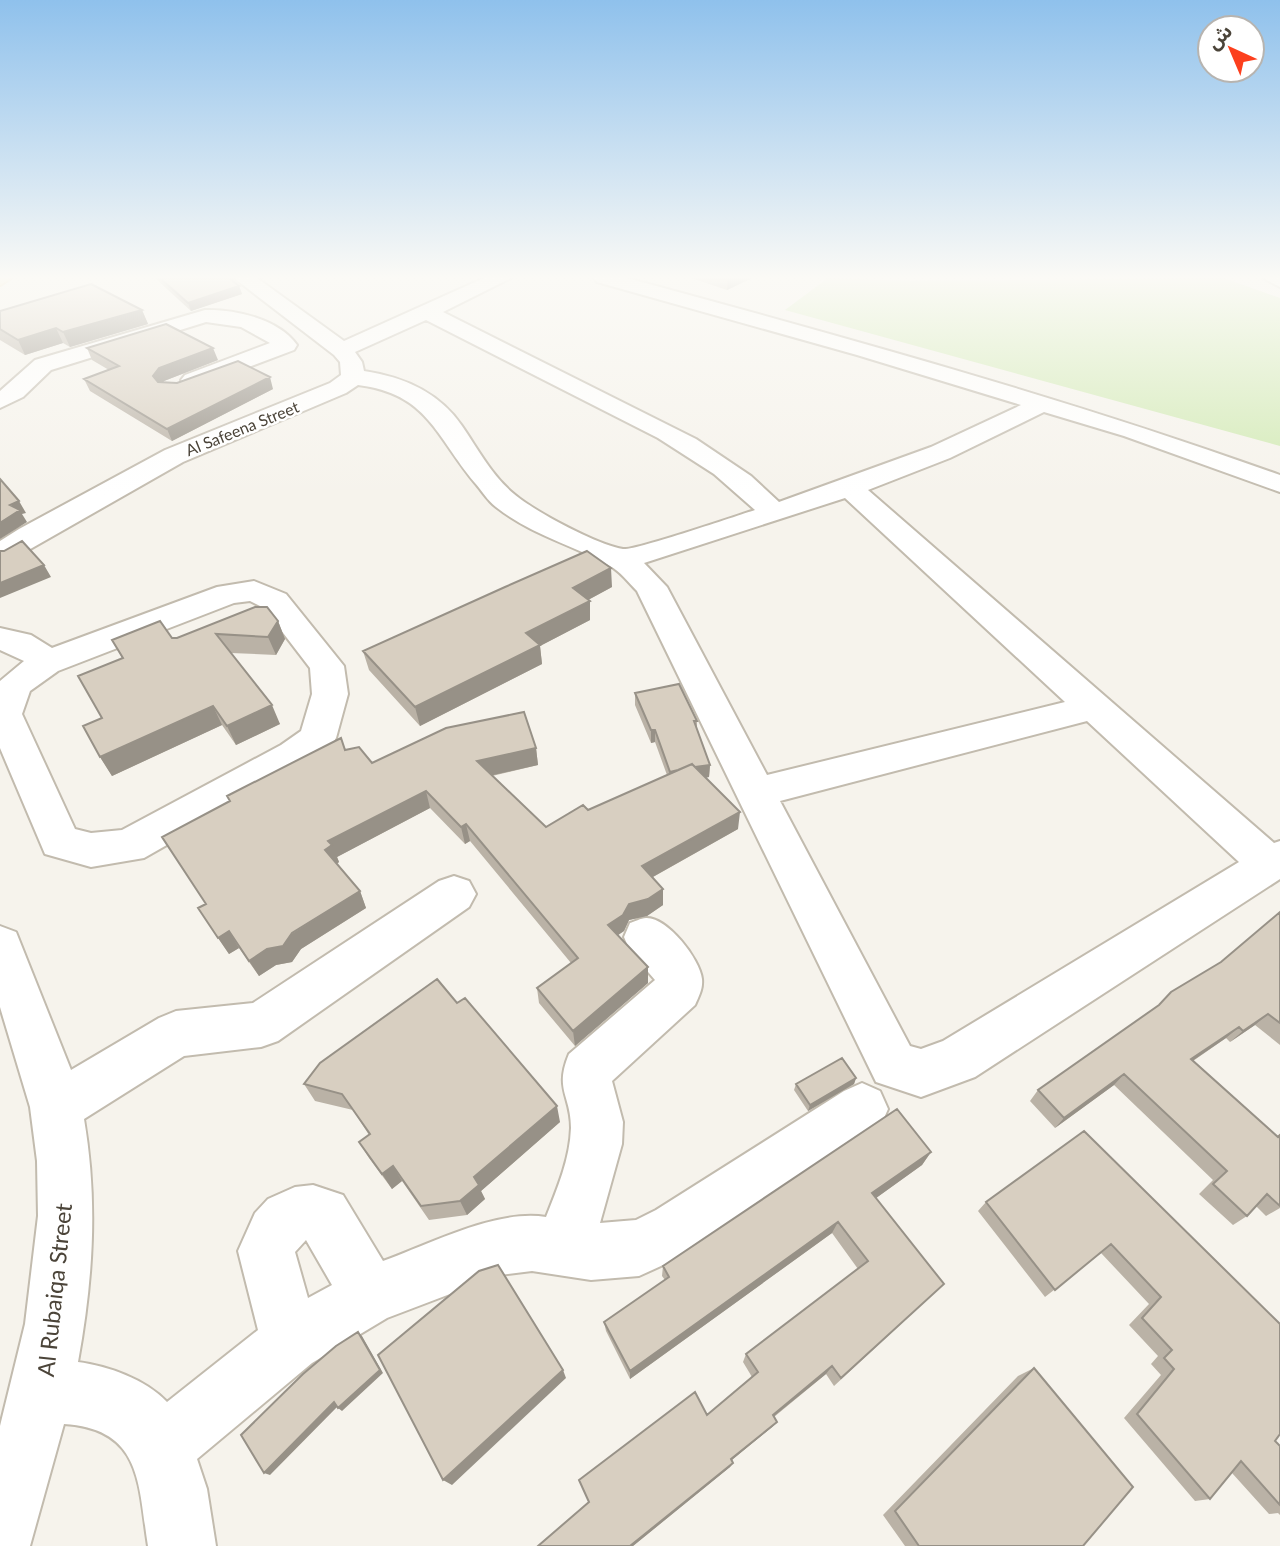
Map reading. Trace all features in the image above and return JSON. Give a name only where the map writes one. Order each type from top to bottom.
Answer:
[{"type":"street","points":[[0,401],[15,393],[34,371],[43,365],[92,350]]},
{"type":"street","points":[[173,388],[272,350]]},
{"type":"street","points":[[330,350],[347,364],[417,396],[451,428],[471,461],[504,500],[555,532],[623,560],[652,587],[894,1065],[921,1073],[957,1060],[1275,861],[1094,707],[849,487]]},
{"type":"street","name":"Al Safeena Street","points":[[0,554],[29,535],[174,456],[327,393],[347,364],[368,350]]},
{"type":"street","points":[[504,350],[701,451],[755,492],[773,512]]},
{"type":"street","points":[[865,350],[1133,431],[1280,484]]},
{"type":"street","points":[[623,560],[849,487],[983,436],[1041,404]]},
{"type":"street","points":[[254,591],[275,601],[327,666],[330,694],[317,738],[294,755],[129,846],[91,850],[60,842],[4,714],[9,692],[23,677],[46,663],[229,594],[254,591]]},
{"type":"street","points":[[0,639],[13,639],[39,655],[46,663]]},
{"type":"street","points":[[755,793],[1094,707]]},
{"type":"street","points":[[56,1107],[176,1034],[261,1025],[454,894]]},
{"type":"street","points":[[563,1247],[596,1145],[596,1116],[586,1090],[587,1071],[678,990],[680,982],[676,967],[646,937]]},
{"type":"street","name":"Al Rubaiqa Street","points":[[0,947],[16,1029],[56,1107],[66,1224],[53,1340],[43,1392],[0,1535]]},
{"type":"street","points":[[161,1447],[291,1342],[370,1295],[500,1247],[532,1243],[591,1252],[639,1248],[676,1230],[862,1110]]},
{"type":"street","points":[[291,1342],[266,1251],[279,1226],[289,1218],[313,1211],[323,1215],[370,1295]]},
{"type":"street","points":[[43,1392],[79,1391],[113,1400],[139,1418],[161,1447],[172,1481],[183,1546]]},
{"type":"street","name":"Al Rubaiqa Street","points":[[0,1448],[43,1392]]},
{"type":"green space","points":[[931,350],[1280,350],[1280,446]]},
{"type":"building","points":[[91,350],[207,350],[159,368],[153,376],[158,382],[177,383],[238,361],[270,377],[167,429],[84,379],[119,366]]},
{"type":"building","points":[[0,479],[19,501],[10,505],[20,510],[0,523]]},
{"type":"building","points":[[22,541],[44,565],[0,583],[0,551]]},
{"type":"building","points":[[587,551],[611,568],[573,588],[590,601],[526,633],[540,645],[415,707],[363,651],[505,587]]},
{"type":"building","points":[[255,607],[267,607],[278,621],[268,637],[216,634],[272,705],[227,726],[213,706],[100,757],[83,726],[102,718],[78,676],[123,658],[112,640],[160,621],[172,638],[177,638]]},
{"type":"building","points":[[679,684],[697,721],[694,721],[710,765],[695,767],[692,764],[670,772],[655,730],[651,730],[635,693]]},
{"type":"building","points":[[524,712],[536,748],[477,761],[546,827],[583,805],[588,810],[692,764],[740,812],[642,866],[663,889],[648,899],[629,904],[623,915],[608,925],[648,967],[573,1031],[537,988],[578,958],[466,824],[461,827],[426,791],[328,841],[332,845],[325,850],[360,891],[292,933],[283,946],[267,949],[249,961],[229,931],[218,938],[198,908],[206,904],[162,837],[230,801],[227,796],[341,738],[345,750],[359,747],[372,763],[446,728]]},
{"type":"building","points":[[1280,912],[1280,1023],[1268,1014],[1243,1031],[1239,1027],[1191,1059],[1278,1137],[1280,1135],[1280,1206],[1267,1194],[1247,1216],[1213,1184],[1227,1171],[1124,1074],[1064,1118],[1038,1090],[1159,1005],[1171,992],[1221,962]]},
{"type":"building","points":[[437,979],[457,1003],[465,998],[557,1106],[474,1177],[479,1185],[460,1201],[421,1206],[393,1166],[382,1174],[359,1142],[370,1134],[342,1094],[304,1084],[320,1063]]},
{"type":"building","points":[[842,1058],[856,1078],[810,1105],[796,1084]]},
{"type":"building","points":[[897,1109],[931,1152],[872,1193],[944,1284],[841,1378],[832,1366],[773,1415],[777,1422],[731,1459],[733,1463],[630,1546],[538,1546],[589,1502],[579,1480],[695,1392],[707,1415],[758,1372],[746,1354],[868,1261],[838,1222],[630,1371],[604,1322],[669,1277],[663,1266]]},
{"type":"building","points":[[1084,1131],[1280,1324],[1280,1434],[1275,1441],[1280,1446],[1280,1505],[1241,1461],[1210,1499],[1137,1414],[1174,1369],[1164,1358],[1172,1350],[1142,1318],[1161,1297],[1111,1244],[1055,1290],[986,1202]]},
{"type":"building","points":[[498,1265],[563,1370],[443,1480],[378,1355],[479,1271]]},
{"type":"building","points":[[358,1332],[380,1370],[338,1408],[334,1402],[264,1473],[241,1435],[303,1374],[336,1346]]},
{"type":"building","points":[[1034,1368],[1133,1487],[1083,1546],[919,1546],[895,1511]]}]
